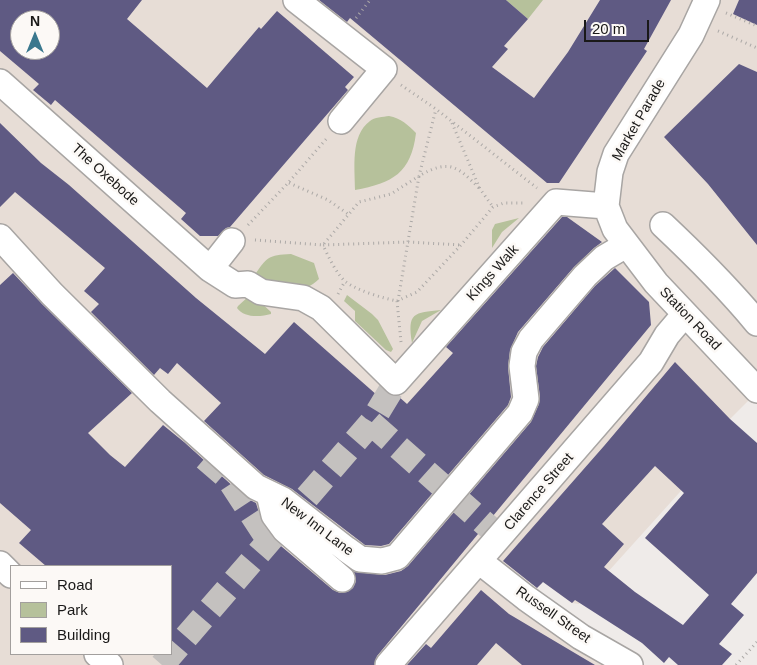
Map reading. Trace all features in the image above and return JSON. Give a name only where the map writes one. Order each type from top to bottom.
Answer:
[{"type":"street","points":[[296,0],[384,69],[342,121]]},
{"type":"street","name":"Market Parade","points":[[626,245],[615,229],[606,206],[610,172],[616,154],[690,36],[703,9]]},
{"type":"street","name":"The Oxebode","points":[[0,82],[210,269],[235,285],[245,284],[262,292],[303,298],[320,308],[400,377]]},
{"type":"street","points":[[556,202],[606,206]]},
{"type":"street","name":"Kings Walk","points":[[400,377],[556,202]]},
{"type":"street","points":[[663,225],[705,266],[757,324]]},
{"type":"street","name":"New Inn Lane","points":[[0,237],[52,294],[160,401],[243,477],[256,487],[283,500],[360,558],[382,561],[397,557],[520,413],[526,399],[522,366],[524,352],[531,339],[585,276],[604,258],[626,245]]},
{"type":"street","points":[[210,269],[232,241]]},
{"type":"street","points":[[550,336],[613,270],[626,245]]},
{"type":"street","name":"Station Road","points":[[626,245],[684,315],[757,390]]},
{"type":"street","name":"Clarence Street","points":[[388,665],[651,362],[667,335],[684,315]]},
{"type":"street","points":[[269,494],[274,515],[285,530],[342,579]]},
{"type":"street","name":"Russell Street","points":[[479,561],[526,598],[581,637],[630,665]]},
{"type":"street","points":[[0,564],[10,574]]},
{"type":"street","points":[[98,655],[110,665]]},
{"type":"path","points":[[360,12],[370,0]]},
{"type":"path","points":[[703,9],[757,26]]},
{"type":"path","points":[[703,9],[757,48]]},
{"type":"path","points":[[384,69],[409,92],[436,109],[556,202]]},
{"type":"path","points":[[400,377],[397,302],[420,176],[436,109]]},
{"type":"path","points":[[232,241],[288,183],[342,121]]},
{"type":"path","points":[[451,121],[480,189]]},
{"type":"path","points":[[323,245],[359,202],[391,194],[431,169],[447,165],[461,170],[480,189],[494,207]]},
{"type":"path","points":[[288,183],[328,200],[348,214]]},
{"type":"path","points":[[323,245],[329,258],[346,281],[379,297],[397,302],[418,292],[494,207],[504,203],[556,202]]},
{"type":"path","points":[[232,241],[254,240],[323,245],[408,242],[461,245]]},
{"type":"path","points":[[339,293],[346,281]]},
{"type":"path","points":[[736,665],[757,642]]},
{"type":"shaded area","points":[[0,0],[757,0],[757,392],[730,419],[716,452],[579,604],[572,603],[543,582],[537,588],[502,562],[486,583],[512,605],[604,665],[0,665]]},
{"type":"green space","points":[[506,0],[543,0],[528,19]]},
{"type":"green space","points":[[389,116],[401,120],[416,133],[410,158],[405,167],[390,179],[380,184],[355,190],[354,162],[359,135],[372,120]]},
{"type":"green space","points":[[519,218],[502,232],[492,248],[492,230],[495,224]]},
{"type":"green space","points":[[291,254],[314,263],[319,279],[311,285],[296,289],[279,286],[254,276],[269,258],[277,255]]},
{"type":"green space","points":[[347,295],[378,320],[393,349],[391,352],[386,350],[355,321],[355,311],[344,301]]},
{"type":"green space","points":[[249,296],[258,300],[271,314],[252,316],[240,311],[237,308],[238,306]]},
{"type":"green space","points":[[441,310],[422,321],[412,343],[411,325],[414,316],[424,312]]},
{"type":"building","points":[[0,0],[142,0],[127,19],[207,88],[259,27],[261,29],[277,11],[354,77],[345,87],[348,90],[230,227],[226,228],[218,236],[200,236],[181,219],[186,213],[55,100],[51,105],[33,90],[39,84],[11,60],[60,60],[60,10],[10,10],[10,59],[0,51]]},
{"type":"building","points":[[319,0],[506,0],[528,19],[504,46],[508,49],[492,67],[534,98],[568,52],[600,0],[671,0],[644,49],[647,51],[559,183],[547,183],[350,18],[347,22]]},
{"type":"building","points":[[739,0],[757,0],[757,25],[733,14]]},
{"type":"building","points":[[739,64],[757,72],[757,245],[708,184],[664,137]]},
{"type":"building","points":[[0,123],[41,163],[69,185],[196,298],[265,354],[294,322],[378,396],[383,390],[392,396],[398,396],[407,404],[453,353],[446,347],[562,217],[567,217],[602,242],[574,267],[518,332],[510,350],[508,367],[511,397],[508,405],[389,544],[381,546],[365,545],[292,489],[264,475],[204,421],[221,403],[177,363],[168,374],[160,368],[154,375],[91,312],[99,304],[84,291],[105,268],[15,192],[0,207]]},
{"type":"building","points":[[615,268],[649,302],[651,325],[377,656],[374,665],[171,665],[172,565],[45,565],[19,543],[31,530],[0,503],[0,285],[13,273],[132,393],[88,433],[110,455],[125,467],[163,425],[246,498],[256,503],[262,523],[275,541],[333,590],[340,593],[347,592],[353,588],[356,581],[354,572],[385,575],[401,571],[408,566],[531,422],[540,397],[536,366],[538,357],[543,347],[595,286]]},
{"type":"building","points":[[675,362],[730,419],[757,443],[757,573],[731,604],[744,615],[719,644],[732,654],[722,665],[678,665],[669,657],[664,663],[642,643],[575,600],[572,603],[543,582],[537,588],[503,561]],"holes":[[[655,466],[684,493],[645,538],[709,595],[683,625],[635,592],[604,567],[624,544],[602,524]]]},
{"type":"building","points":[[481,590],[509,614],[595,665],[522,665],[496,643],[477,665],[407,665],[426,644],[431,648]]},
{"type":"tunnel","points":[[172,653],[371,423],[396,382]]},
{"type":"tunnel","points":[[371,423],[500,537]]},
{"type":"tunnel","points":[[205,458],[228,478],[270,542]]},
{"type":"tunnel","points":[[162,665],[171,655]]}]
